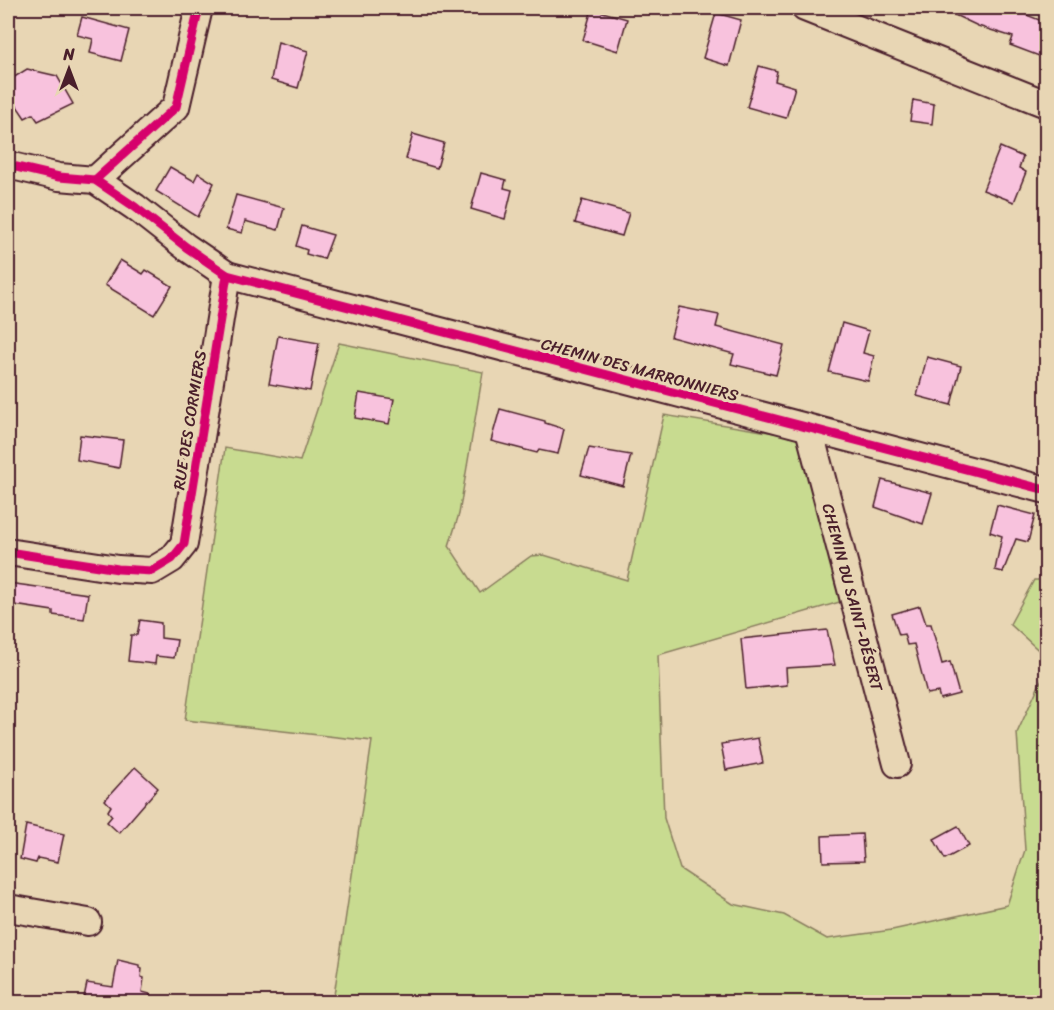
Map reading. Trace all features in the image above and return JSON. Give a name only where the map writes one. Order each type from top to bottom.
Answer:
[{"type":"street","points":[[95,180],[176,107],[199,8]]},
{"type":"street","points":[[805,8],[1047,104]]},
{"type":"street","points":[[8,165],[59,177],[95,180],[227,274]]},
{"type":"street","name":"CHEMIN DES MARRONNIERS","points":[[227,274],[808,429],[1047,490]]},
{"type":"street","name":"RUE DES CORMIERS","points":[[8,552],[118,569],[152,571],[172,559],[184,544],[227,274]]},
{"type":"street","name":"CHEMIN DU SAINT-DÉSERT","points":[[808,429],[897,765]]},
{"type":"street","points":[[8,908],[88,922]]},
{"type":"green space","points":[[339,343],[483,372],[459,514],[449,546],[480,593],[531,556],[544,555],[627,580],[664,415],[805,438],[850,599],[658,655],[664,818],[680,869],[733,904],[784,915],[827,939],[892,930],[1007,905],[1025,850],[1017,733],[1046,670],[1046,1002],[333,1002],[372,741],[185,720],[225,448],[300,461]]},
{"type":"green space","points":[[1034,580],[1046,580],[1046,657],[1010,624]]},
{"type":"building","points":[[940,8],[1009,8],[1047,23],[1047,59],[1010,45],[1013,37],[978,26]]},
{"type":"building","points":[[592,9],[627,19],[618,51],[583,40]]},
{"type":"building","points":[[716,13],[741,20],[729,66],[703,58]]},
{"type":"building","points":[[82,17],[129,30],[121,61],[90,53],[93,39],[77,35]]},
{"type":"building","points":[[278,42],[308,51],[298,88],[271,80]]},
{"type":"building","points":[[759,66],[777,71],[775,81],[795,87],[786,118],[747,107]]},
{"type":"building","points":[[27,69],[57,76],[73,104],[38,121],[33,114],[25,118],[17,106],[13,107],[8,98],[8,81]]},
{"type":"building","points":[[913,100],[934,104],[932,124],[910,121]]},
{"type":"building","points":[[413,134],[444,143],[437,168],[406,159]]},
{"type":"building","points":[[1000,147],[1023,157],[1019,168],[1026,172],[1014,202],[983,190]]},
{"type":"building","points":[[170,167],[194,181],[198,173],[214,183],[198,217],[156,191]]},
{"type":"building","points":[[481,173],[506,180],[504,188],[512,190],[505,219],[471,209]]},
{"type":"building","points":[[236,195],[284,208],[278,230],[245,221],[242,233],[226,229]]},
{"type":"building","points":[[582,200],[629,213],[622,236],[575,223]]},
{"type":"building","points":[[302,226],[333,235],[324,259],[306,254],[307,250],[296,246]]},
{"type":"building","points":[[120,260],[143,274],[146,270],[172,286],[154,315],[105,285]]},
{"type":"building","points":[[679,307],[719,315],[716,327],[784,345],[776,375],[731,364],[734,354],[671,337]]},
{"type":"building","points":[[842,323],[869,331],[863,353],[874,356],[868,381],[829,372]]},
{"type":"building","points":[[278,336],[319,343],[310,391],[269,384]]},
{"type":"building","points":[[927,357],[961,366],[951,405],[917,396]]},
{"type":"building","points":[[359,393],[394,399],[389,424],[355,418]]},
{"type":"building","points":[[500,409],[545,421],[545,423],[564,429],[558,454],[539,450],[537,453],[491,441]]},
{"type":"building","points":[[80,435],[123,440],[119,468],[77,460]]},
{"type":"building","points":[[589,448],[631,455],[623,486],[581,475]]},
{"type":"building","points":[[882,480],[932,493],[923,524],[875,507]]},
{"type":"building","points":[[997,505],[1035,515],[1028,542],[1016,539],[1003,572],[995,570],[1002,536],[990,532]]},
{"type":"building","points":[[8,583],[88,594],[84,619],[53,615],[53,611],[8,604]]},
{"type":"building","points":[[920,606],[926,624],[931,624],[942,664],[950,662],[959,694],[940,699],[938,692],[927,694],[914,644],[907,645],[904,634],[899,635],[892,614]]},
{"type":"building","points":[[140,620],[161,623],[161,638],[177,640],[174,658],[156,656],[155,664],[128,661],[131,635],[137,635]]},
{"type":"building","points":[[827,630],[835,665],[786,668],[787,685],[746,689],[741,639]]},
{"type":"building","points":[[758,738],[763,763],[726,770],[721,744]]},
{"type":"building","points":[[135,767],[158,788],[119,833],[107,822],[112,816],[108,811],[111,806],[105,800]]},
{"type":"building","points":[[26,825],[64,834],[58,862],[38,858],[36,863],[20,859]]},
{"type":"building","points":[[958,826],[969,846],[945,859],[934,839]]},
{"type":"building","points":[[862,834],[864,861],[823,862],[822,836]]},
{"type":"building","points":[[118,960],[139,965],[142,969],[141,977],[144,978],[142,992],[150,994],[149,1002],[83,1002],[87,983],[113,987]]},
{"type":"cycle path","points":[[95,180],[176,107],[199,8]]},
{"type":"cycle path","points":[[8,165],[59,177],[95,180],[227,275],[184,544],[172,559],[152,571],[118,569],[8,552]]},
{"type":"cycle path","points":[[227,275],[1046,490]]}]
